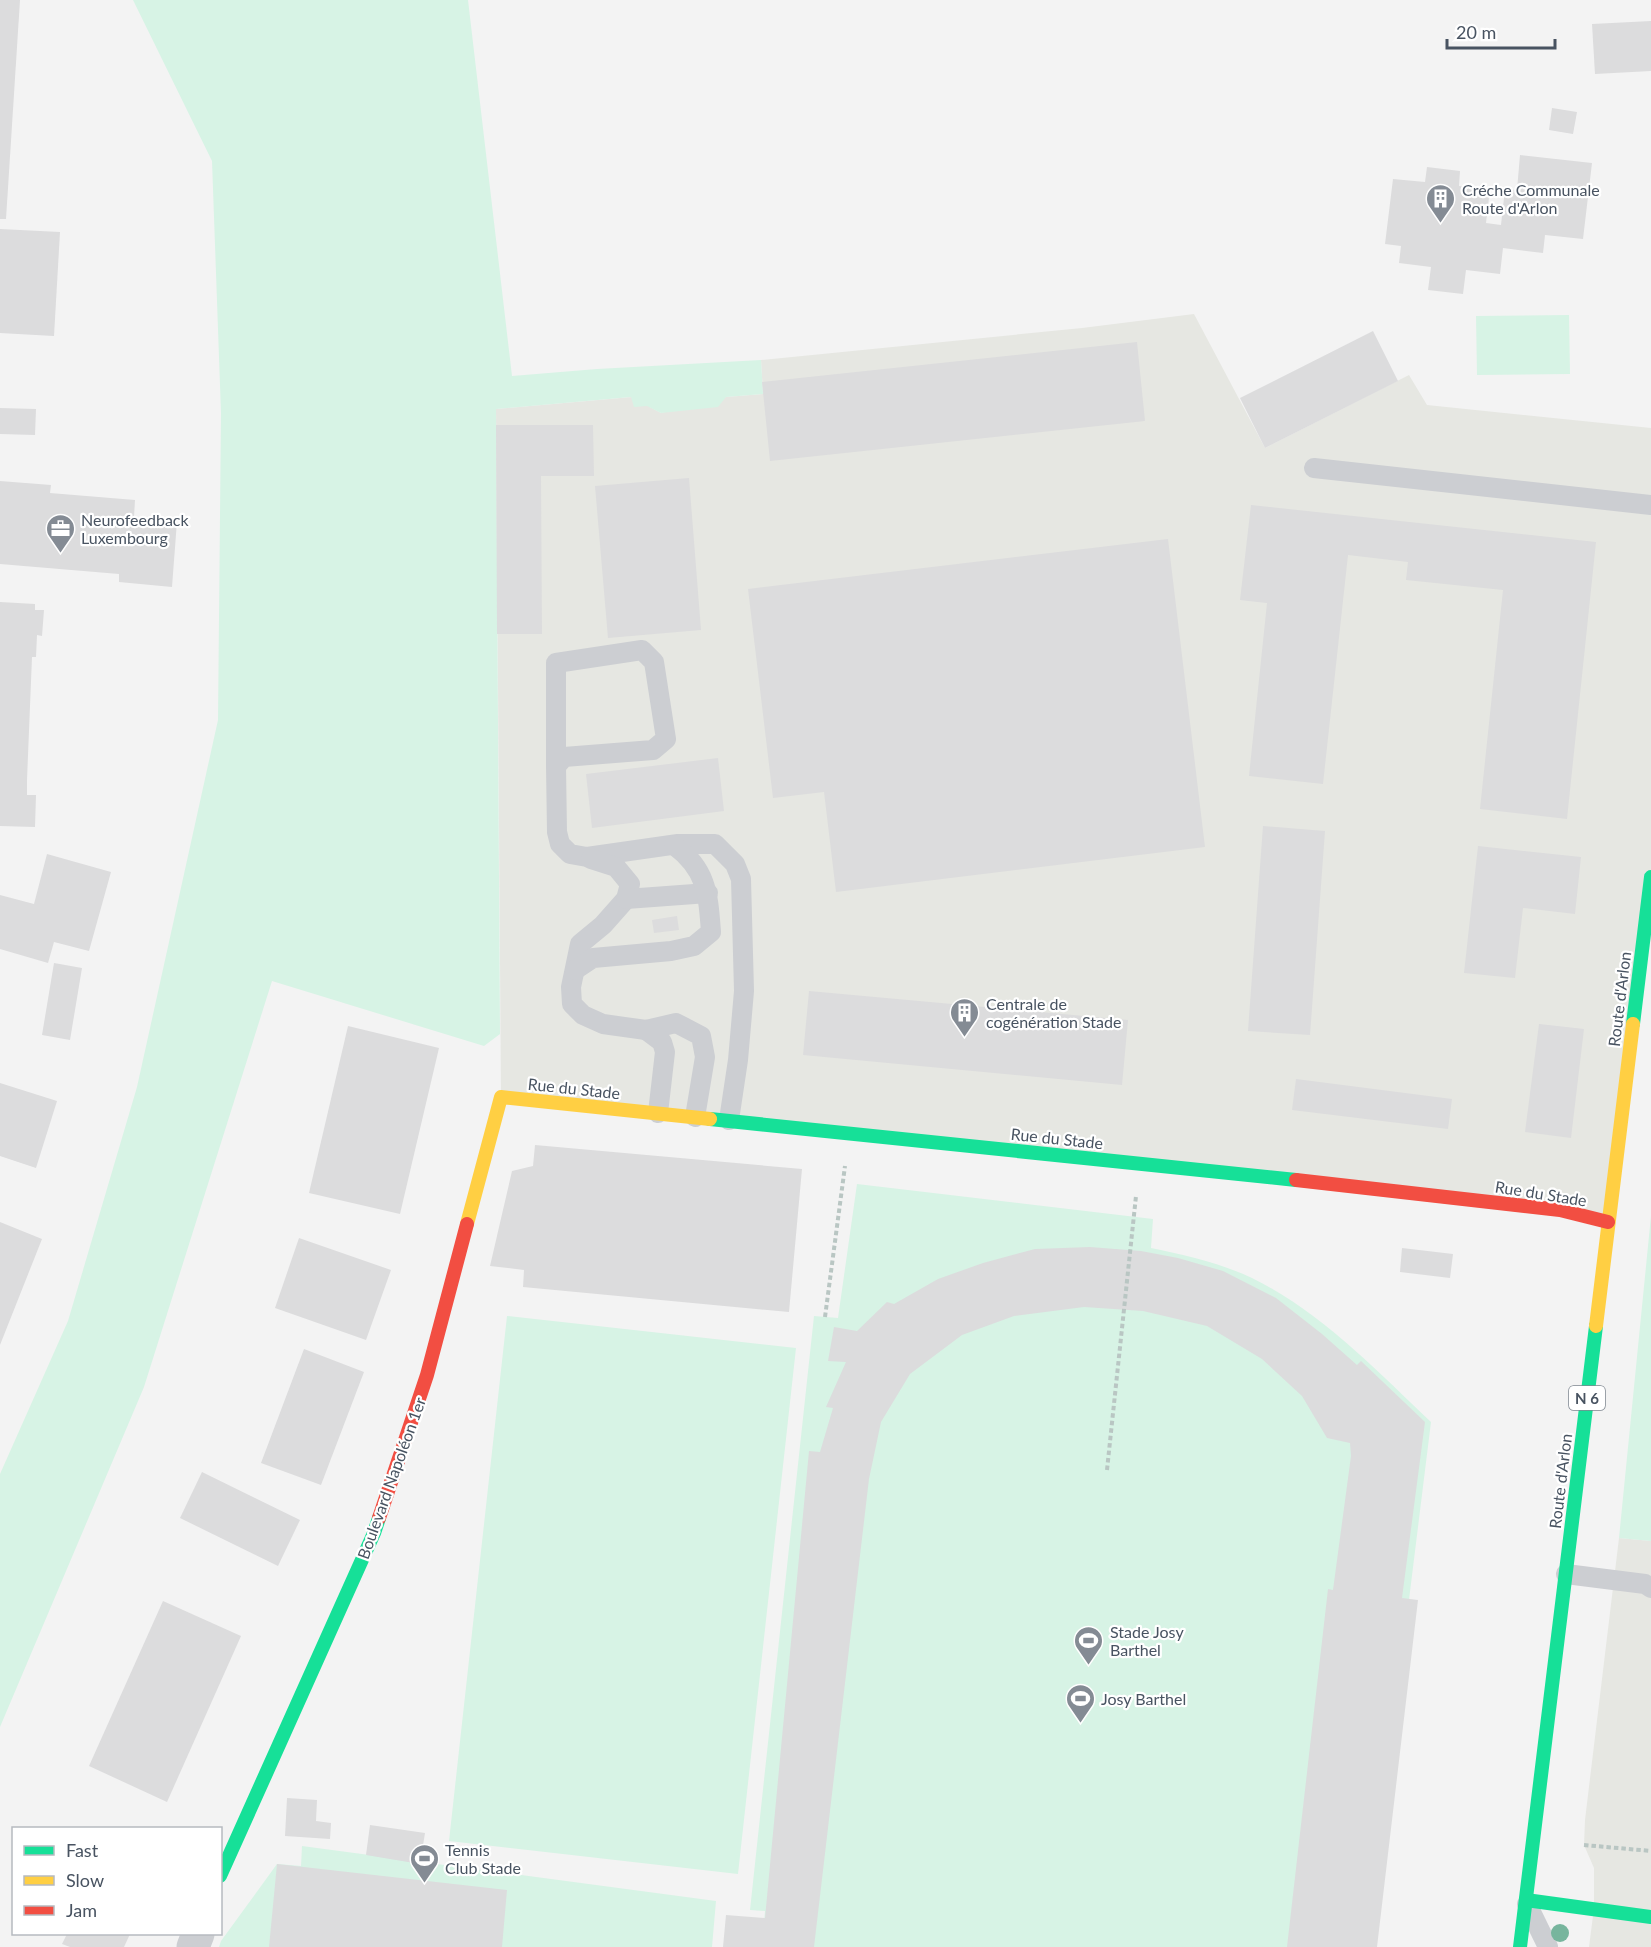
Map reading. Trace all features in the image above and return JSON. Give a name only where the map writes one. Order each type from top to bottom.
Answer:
[{"type":"street","name":"Route d'Arlon","points":[[1520,1947],[1651,877]]},
{"type":"street","name":"Rue du Stade","points":[[501,1097],[1140,1163],[1560,1210],[1608,1222]]},
{"type":"street","name":"Boulevard Napoléon 1er","points":[[222,1871],[374,1533],[427,1375],[501,1097]]},
{"type":"street","points":[[1526,1900],[1651,1917]]},
{"type":"lane","points":[[1314,468],[1651,505]]},
{"type":"lane","points":[[556,766],[564,757],[653,750],[666,739],[654,662],[642,650],[556,663],[556,766],[557,832],[560,844],[570,854],[616,867],[630,884],[627,899],[603,925],[580,944],[571,987],[572,1004],[583,1015],[603,1024],[646,1030],[676,1023],[701,1036],[705,1057],[695,1117]]},
{"type":"lane","points":[[587,857],[674,845],[715,844],[735,864],[741,879],[744,992],[738,1060],[729,1120]]},
{"type":"lane","points":[[575,970],[593,958],[671,951],[694,946],[711,932],[708,893],[704,878],[687,855],[674,845]]},
{"type":"lane","points":[[627,899],[708,893]]},
{"type":"lane","points":[[646,1030],[662,1042],[665,1052],[658,1113]]},
{"type":"lane","points":[[1566,1574],[1645,1584],[1651,1588]]},
{"type":"lane","points":[[1526,1900],[1548,1947]]},
{"type":"path","points":[[825,1317],[849,1133]]},
{"type":"path","points":[[1107,1470],[1140,1163]]},
{"type":"path","points":[[1584,1845],[1651,1851]]},
{"type":"shaded area","points":[[1194,314],[1265,448],[1409,375],[1427,405],[1651,428],[1651,877],[1608,1222],[501,1097],[496,409],[632,397],[661,413],[726,397],[763,394],[761,360],[1082,328]]},
{"type":"shaded area","points":[[1619,1538],[1651,1541],[1651,1947],[1589,1947],[1594,1908],[1594,1868],[1584,1845],[1585,1820]]},
{"type":"green space","points":[[133,0],[468,0],[512,376],[761,360],[763,394],[726,397],[718,407],[661,413],[647,406],[634,407],[631,397],[496,409],[500,1034],[484,1046],[272,981],[144,1387],[0,1727],[0,1474],[68,1321],[137,1087],[218,720],[221,413],[212,161]]},
{"type":"green space","points":[[1569,315],[1570,374],[1477,375],[1476,316]]},
{"type":"green space","name":"Stade Josy Barthel","points":[[857,1184],[1153,1219],[1151,1248],[1228,1268],[1277,1292],[1347,1343],[1431,1422],[1366,1947],[762,1947],[765,1911],[750,1910],[814,1316],[838,1318]]},
{"type":"green space","points":[[1651,1216],[1651,1541],[1619,1538]]},
{"type":"green space","points":[[507,1316],[796,1348],[738,1874],[449,1841]]},
{"type":"green space","name":"Tennis Club Stade","points":[[302,1846],[716,1901],[712,1947],[219,1947],[277,1864],[301,1866]]},
{"type":"building","points":[[0,0],[20,0],[6,219],[0,219]]},
{"type":"building","points":[[1651,21],[1651,71],[1595,74],[1592,24]]},
{"type":"building","points":[[1552,108],[1577,112],[1573,134],[1549,130]]},
{"type":"building","name":"Créche Communale Route d'Arlon","points":[[1520,155],[1592,163],[1583,239],[1545,235],[1543,253],[1503,248],[1500,274],[1466,270],[1463,294],[1428,290],[1431,267],[1399,263],[1401,246],[1385,244],[1393,179],[1425,182],[1427,167],[1460,171],[1459,186],[1490,189],[1486,223],[1501,225],[1505,189],[1517,190]]},
{"type":"building","points":[[0,229],[60,232],[54,336],[0,333]]},
{"type":"building","points":[[1373,331],[1398,381],[1265,448],[1240,398]]},
{"type":"building","points":[[1137,342],[1145,421],[770,461],[762,382]]},
{"type":"building","points":[[0,408],[36,409],[35,435],[0,434]]},
{"type":"building","points":[[496,425],[593,425],[594,476],[541,476],[542,634],[497,634]]},
{"type":"building","points":[[689,478],[701,630],[608,638],[595,486]]},
{"type":"building","points":[[0,481],[51,485],[50,493],[135,500],[134,517],[177,521],[172,587],[119,582],[119,574],[0,564]]},
{"type":"building","points":[[1251,505],[1596,542],[1567,819],[1480,809],[1503,590],[1406,580],[1408,562],[1348,555],[1323,784],[1249,776],[1267,603],[1240,600]]},
{"type":"building","points":[[1168,539],[1205,847],[836,892],[824,792],[773,798],[748,589]]},
{"type":"building","points":[[0,602],[35,604],[35,610],[44,610],[42,636],[37,635],[36,657],[32,657],[27,795],[36,795],[35,827],[0,826]]},
{"type":"building","points":[[718,758],[724,811],[592,828],[586,774]]},
{"type":"building","points":[[1263,826],[1325,831],[1310,1035],[1248,1031]]},
{"type":"building","points":[[1478,846],[1581,857],[1575,914],[1523,908],[1515,978],[1464,973]]},
{"type":"building","points":[[47,854],[111,872],[89,951],[54,942],[48,963],[0,949],[0,895],[34,904]]},
{"type":"building","points":[[677,916],[679,930],[654,933],[652,920]]},
{"type":"building","points":[[54,963],[82,968],[70,1040],[42,1035]]},
{"type":"building","name":"Centrale de cogénération Stade","points":[[809,991],[1128,1020],[1122,1085],[803,1055]]},
{"type":"building","points":[[1539,1024],[1584,1029],[1571,1138],[1525,1132]]},
{"type":"building","points":[[348,1026],[439,1048],[400,1214],[309,1193]]},
{"type":"building","points":[[1296,1079],[1452,1099],[1448,1129],[1292,1110]]},
{"type":"building","points":[[0,1083],[57,1101],[36,1168],[0,1156]]},
{"type":"building","points":[[535,1145],[802,1169],[789,1312],[523,1287],[524,1270],[490,1266],[512,1171],[533,1166]]},
{"type":"building","points":[[0,1222],[42,1239],[0,1345]]},
{"type":"building","points":[[299,1238],[391,1270],[366,1340],[275,1308]]},
{"type":"building","points":[[1090,1247],[1141,1251],[1178,1258],[1223,1271],[1276,1298],[1357,1365],[1361,1361],[1425,1422],[1402,1598],[1418,1600],[1377,1947],[1287,1947],[1328,1589],[1333,1590],[1351,1456],[1350,1443],[1327,1438],[1302,1396],[1262,1359],[1207,1326],[1143,1311],[1084,1307],[1014,1316],[962,1335],[910,1374],[881,1422],[869,1479],[814,1947],[723,1947],[726,1915],[765,1918],[809,1451],[820,1452],[833,1408],[826,1407],[846,1362],[828,1361],[834,1327],[857,1331],[887,1302],[894,1304],[938,1279],[983,1263],[1035,1249]]},
{"type":"building","points":[[1402,1248],[1453,1254],[1450,1278],[1400,1272]]},
{"type":"building","points":[[304,1349],[364,1372],[321,1485],[261,1463]]},
{"type":"building","points":[[202,1472],[300,1520],[278,1566],[180,1518]]},
{"type":"building","points":[[163,1601],[241,1636],[167,1802],[89,1766]]},
{"type":"building","points":[[287,1798],[317,1800],[316,1821],[331,1823],[330,1839],[285,1836]]},
{"type":"building","points":[[370,1825],[425,1833],[420,1864],[366,1855]]},
{"type":"building","points":[[277,1864],[507,1890],[502,1947],[269,1947]]},
{"type":"building","points":[[66,1935],[130,1935],[124,1947],[70,1947],[62,1944]]},
{"type":"traffic: fast","points":[[1633,1024],[1651,877]]},
{"type":"traffic: fast","points":[[710,1119],[1296,1180]]},
{"type":"traffic: fast","points":[[1520,1947],[1596,1326]]},
{"type":"traffic: fast","points":[[222,1872],[379,1518]]},
{"type":"traffic: fast","points":[[1526,1900],[1651,1917]]},
{"type":"traffic: slow","points":[[1596,1326],[1633,1024]]},
{"type":"traffic: slow","points":[[467,1224],[501,1097],[710,1119]]},
{"type":"traffic: jam","points":[[1296,1180],[1560,1210],[1608,1222]]},
{"type":"traffic: jam","points":[[379,1518],[427,1375],[467,1224]]},
{"type":"place","name":"Créche Communale Route d'Arlon","points":[[1441,224]]},
{"type":"place","name":"Neurofeedback Luxembourg","points":[[60,554]]},
{"type":"place","name":"Centrale de cogénération Stade","points":[[965,1038]]},
{"type":"place","name":"Stade Josy Barthel","points":[[1089,1666]]},
{"type":"place","name":"Josy Barthel","points":[[1080,1724]]},
{"type":"place","name":"Tennis Club Stade","points":[[424,1884]]}]
